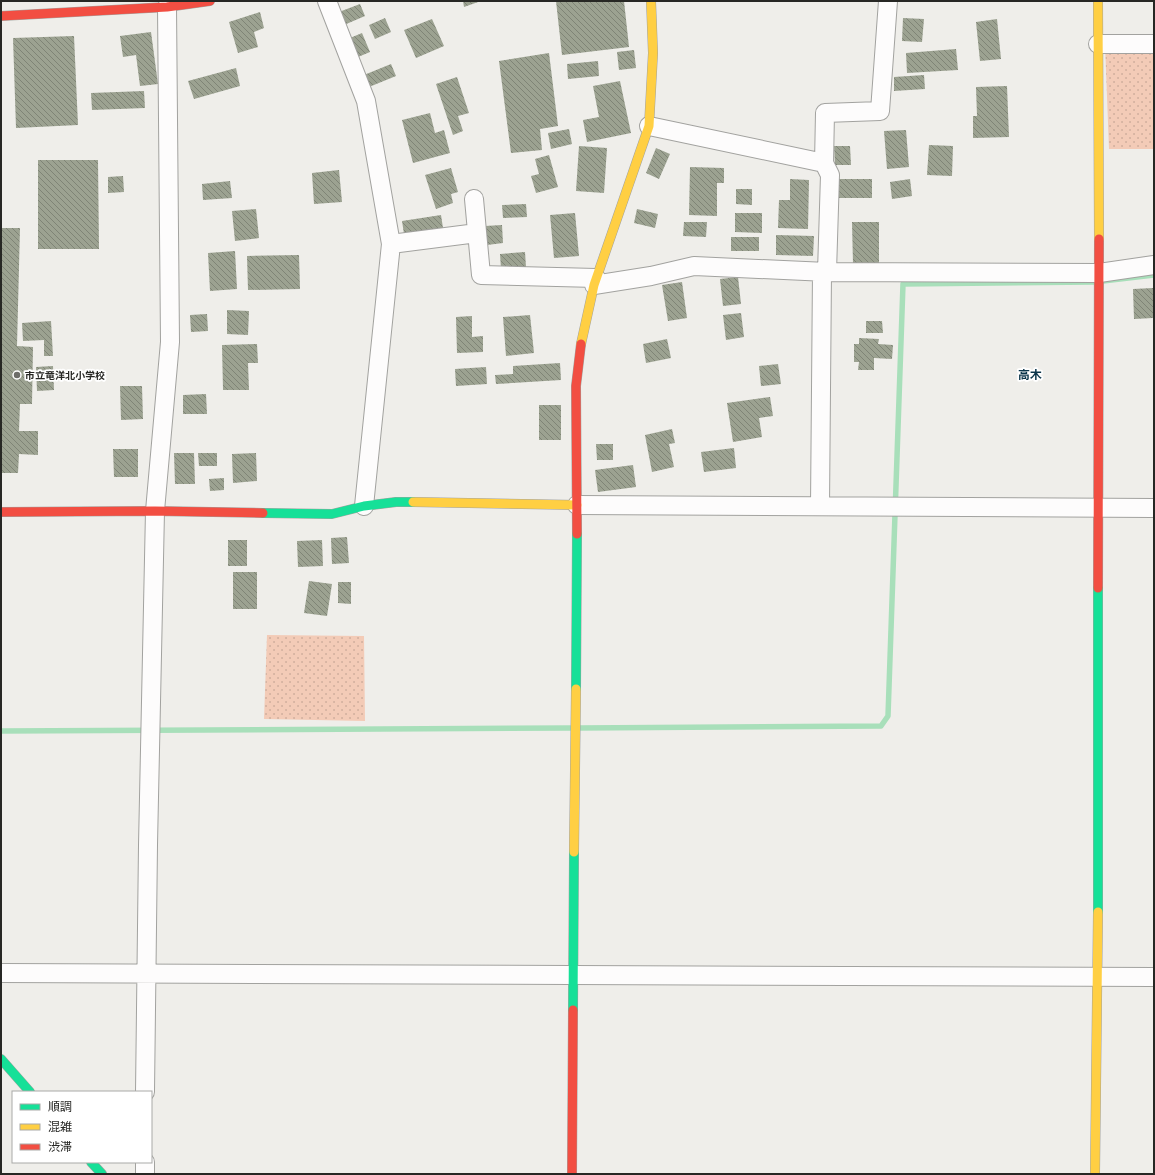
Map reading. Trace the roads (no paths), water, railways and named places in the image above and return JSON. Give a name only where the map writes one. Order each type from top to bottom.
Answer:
[{"type":"street","points":[[1,16],[110,6],[167,6],[210,1]]},
{"type":"street","points":[[327,1],[366,101],[391,244],[364,506]]},
{"type":"street","points":[[572,1174],[577,505],[576,386],[582,338],[595,281],[650,126],[653,53],[650,1]]},
{"type":"street","points":[[820,506],[825,272],[830,175],[824,163],[825,113],[880,110],[888,1]]},
{"type":"street","points":[[1095,1174],[1098,977],[1098,1]]},
{"type":"street","points":[[145,1091],[155,511],[170,342],[167,6]]},
{"type":"street","points":[[1098,44],[1154,44]]},
{"type":"street","points":[[650,126],[824,163]]},
{"type":"street","points":[[474,199],[481,275],[595,281],[651,276],[694,266],[825,272],[1099,273],[1154,265]]},
{"type":"street","points":[[391,244],[477,233]]},
{"type":"street","points":[[1,512],[155,511],[332,514],[364,506],[396,502],[577,505],[1154,508]]},
{"type":"street","points":[[1,973],[1154,977]]},
{"type":"street","points":[[1,1060],[29,1091]]},
{"type":"street","points":[[92,1163],[102,1174]]},
{"type":"street","points":[[145,1163],[145,1174]]},
{"type":"waterway","points":[[1103,281],[1154,275]]},
{"type":"waterway","points":[[579,728],[881,726],[888,716],[903,284],[1094,282]]},
{"type":"waterway","points":[[1,731],[570,728]]},
{"type":"place","name":"市立竜洋北小学校","points":[[17,375]]},
{"type":"district","name":"高木","points":[[1030,375]]}]
